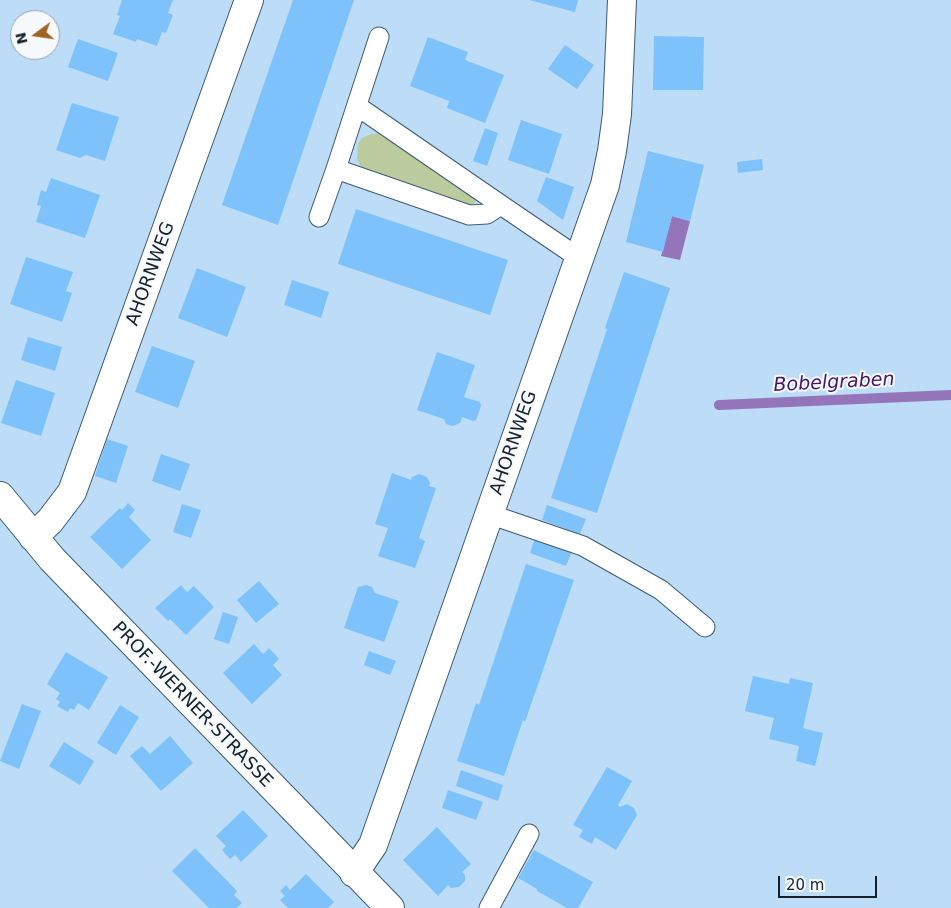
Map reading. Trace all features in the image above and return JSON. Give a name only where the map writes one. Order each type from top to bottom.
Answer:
[{"type":"street","name":"AHORNWEG","points":[[33,537],[50,521],[72,492],[76,483],[249,0]]},
{"type":"street","name":"AHORNWEG","points":[[354,872],[373,845],[605,185],[618,114],[622,0]]},
{"type":"street","name":"PROF.-WERNER-STRASSE","points":[[0,496],[52,559],[390,908]]},
{"type":"lane","points":[[319,217],[379,37]]},
{"type":"lane","points":[[357,106],[578,258]]},
{"type":"lane","points":[[336,169],[470,215],[487,214],[501,205]]},
{"type":"lane","points":[[490,514],[583,546],[661,590],[705,627]]},
{"type":"lane","points":[[489,908],[529,834]]},
{"type":"green space","points":[[380,133],[474,196],[475,203],[470,205],[422,190],[361,167],[357,159],[358,144],[362,138]]},
{"type":"shaded area","points":[[672,216],[690,221],[680,260],[661,256]]},
{"type":"building","points":[[122,0],[173,0],[168,13],[173,15],[166,33],[162,32],[157,46],[137,39],[136,42],[113,34],[120,16],[117,15]]},
{"type":"building","points":[[293,0],[354,0],[278,225],[222,205]]},
{"type":"building","points":[[529,0],[578,0],[575,12]]},
{"type":"building","points":[[654,36],[704,37],[703,90],[653,90]]},
{"type":"building","points":[[428,37],[468,52],[465,60],[504,75],[485,123],[447,108],[449,101],[410,86]]},
{"type":"building","points":[[78,39],[118,53],[108,81],[68,67]]},
{"type":"building","points":[[565,45],[594,65],[577,89],[548,69]]},
{"type":"building","points":[[72,103],[119,117],[105,161],[86,155],[80,158],[56,150]]},
{"type":"building","points":[[521,120],[562,134],[549,174],[508,160]]},
{"type":"building","points":[[485,128],[498,133],[487,166],[473,161]]},
{"type":"building","points":[[648,151],[704,165],[690,221],[672,216],[663,252],[626,242]]},
{"type":"building","points":[[762,159],[763,170],[738,173],[737,162]]},
{"type":"building","points":[[546,177],[574,187],[563,220],[537,201]]},
{"type":"building","points":[[51,178],[100,195],[85,238],[36,222],[41,206],[37,205],[41,190],[46,192]]},
{"type":"building","points":[[356,209],[508,260],[490,315],[338,264]]},
{"type":"building","points":[[26,257],[73,272],[66,291],[72,293],[62,322],[10,304]]},
{"type":"building","points":[[197,268],[246,287],[227,337],[178,318]]},
{"type":"building","points":[[624,272],[670,288],[597,513],[551,498]]},
{"type":"building","points":[[292,280],[329,292],[321,318],[284,305]]},
{"type":"building","points":[[28,337],[62,347],[55,371],[21,360]]},
{"type":"building","points":[[152,346],[195,361],[178,408],[135,392]]},
{"type":"building","points":[[437,352],[475,365],[464,397],[480,402],[481,406],[476,420],[473,421],[462,417],[460,423],[453,426],[446,424],[444,419],[417,410]]},
{"type":"building","points":[[16,380],[55,393],[41,436],[1,423]]},
{"type":"building","points":[[107,439],[128,446],[116,483],[95,476]]},
{"type":"building","points":[[161,454],[190,464],[180,491],[152,481]]},
{"type":"building","points":[[392,473],[411,480],[412,477],[419,474],[427,477],[430,483],[429,486],[436,488],[419,538],[425,541],[415,568],[378,556],[388,528],[375,524]]},
{"type":"building","points":[[128,503],[135,510],[129,517],[151,540],[122,569],[90,537],[120,508],[122,510]]},
{"type":"building","points":[[182,504],[201,510],[191,538],[173,532]]},
{"type":"building","points":[[547,505],[586,519],[580,534],[542,520]]},
{"type":"building","points":[[535,538],[572,551],[566,566],[530,553]]},
{"type":"building","points":[[526,564],[574,580],[525,722],[523,720],[504,776],[457,761],[476,703],[479,705]]},
{"type":"building","points":[[259,581],[279,604],[256,623],[237,600]]},
{"type":"building","points":[[181,585],[187,592],[194,586],[214,607],[186,635],[170,619],[168,621],[155,608]]},
{"type":"building","points":[[366,585],[372,587],[375,593],[399,601],[384,642],[344,628],[358,587]]},
{"type":"building","points":[[223,612],[238,617],[229,644],[214,639]]},
{"type":"building","points":[[254,644],[263,654],[269,648],[279,659],[273,665],[282,675],[252,704],[223,673]]},
{"type":"building","points":[[369,651],[396,661],[390,675],[364,665]]},
{"type":"building","points":[[66,652],[108,677],[89,710],[78,703],[74,710],[70,708],[68,712],[57,706],[60,702],[56,699],[60,693],[47,684]]},
{"type":"building","points":[[753,676],[789,684],[790,678],[813,683],[803,728],[823,733],[815,766],[796,761],[799,746],[769,739],[774,718],[745,711]]},
{"type":"building","points":[[22,704],[41,711],[19,769],[0,761]]},
{"type":"building","points":[[120,705],[139,717],[116,755],[97,743]]},
{"type":"building","points":[[170,736],[193,763],[161,791],[130,756],[142,746],[150,754]]},
{"type":"building","points":[[64,742],[94,761],[80,785],[49,766]]},
{"type":"building","points":[[607,767],[632,781],[618,805],[620,807],[627,804],[634,808],[637,815],[616,850],[595,837],[592,844],[579,837],[583,830],[573,825]]},
{"type":"building","points":[[461,770],[503,785],[498,801],[456,786]]},
{"type":"building","points":[[448,790],[483,802],[476,820],[442,808]]},
{"type":"building","points":[[243,810],[268,836],[241,862],[235,855],[230,859],[222,850],[226,846],[216,836]]},
{"type":"building","points":[[437,827],[471,864],[462,872],[465,875],[465,881],[459,887],[451,888],[448,885],[438,896],[403,860]]},
{"type":"building","points":[[195,848],[237,891],[234,895],[242,903],[237,908],[209,908],[172,871]]},
{"type":"building","points":[[534,850],[593,882],[578,908],[567,908],[518,878]]},
{"type":"building","points":[[306,874],[334,902],[328,908],[288,908],[280,900],[285,896],[280,891],[286,885],[290,890]]},
{"type":"waterway","name":"Bobelgraben","points":[[719,405],[951,395]]}]
